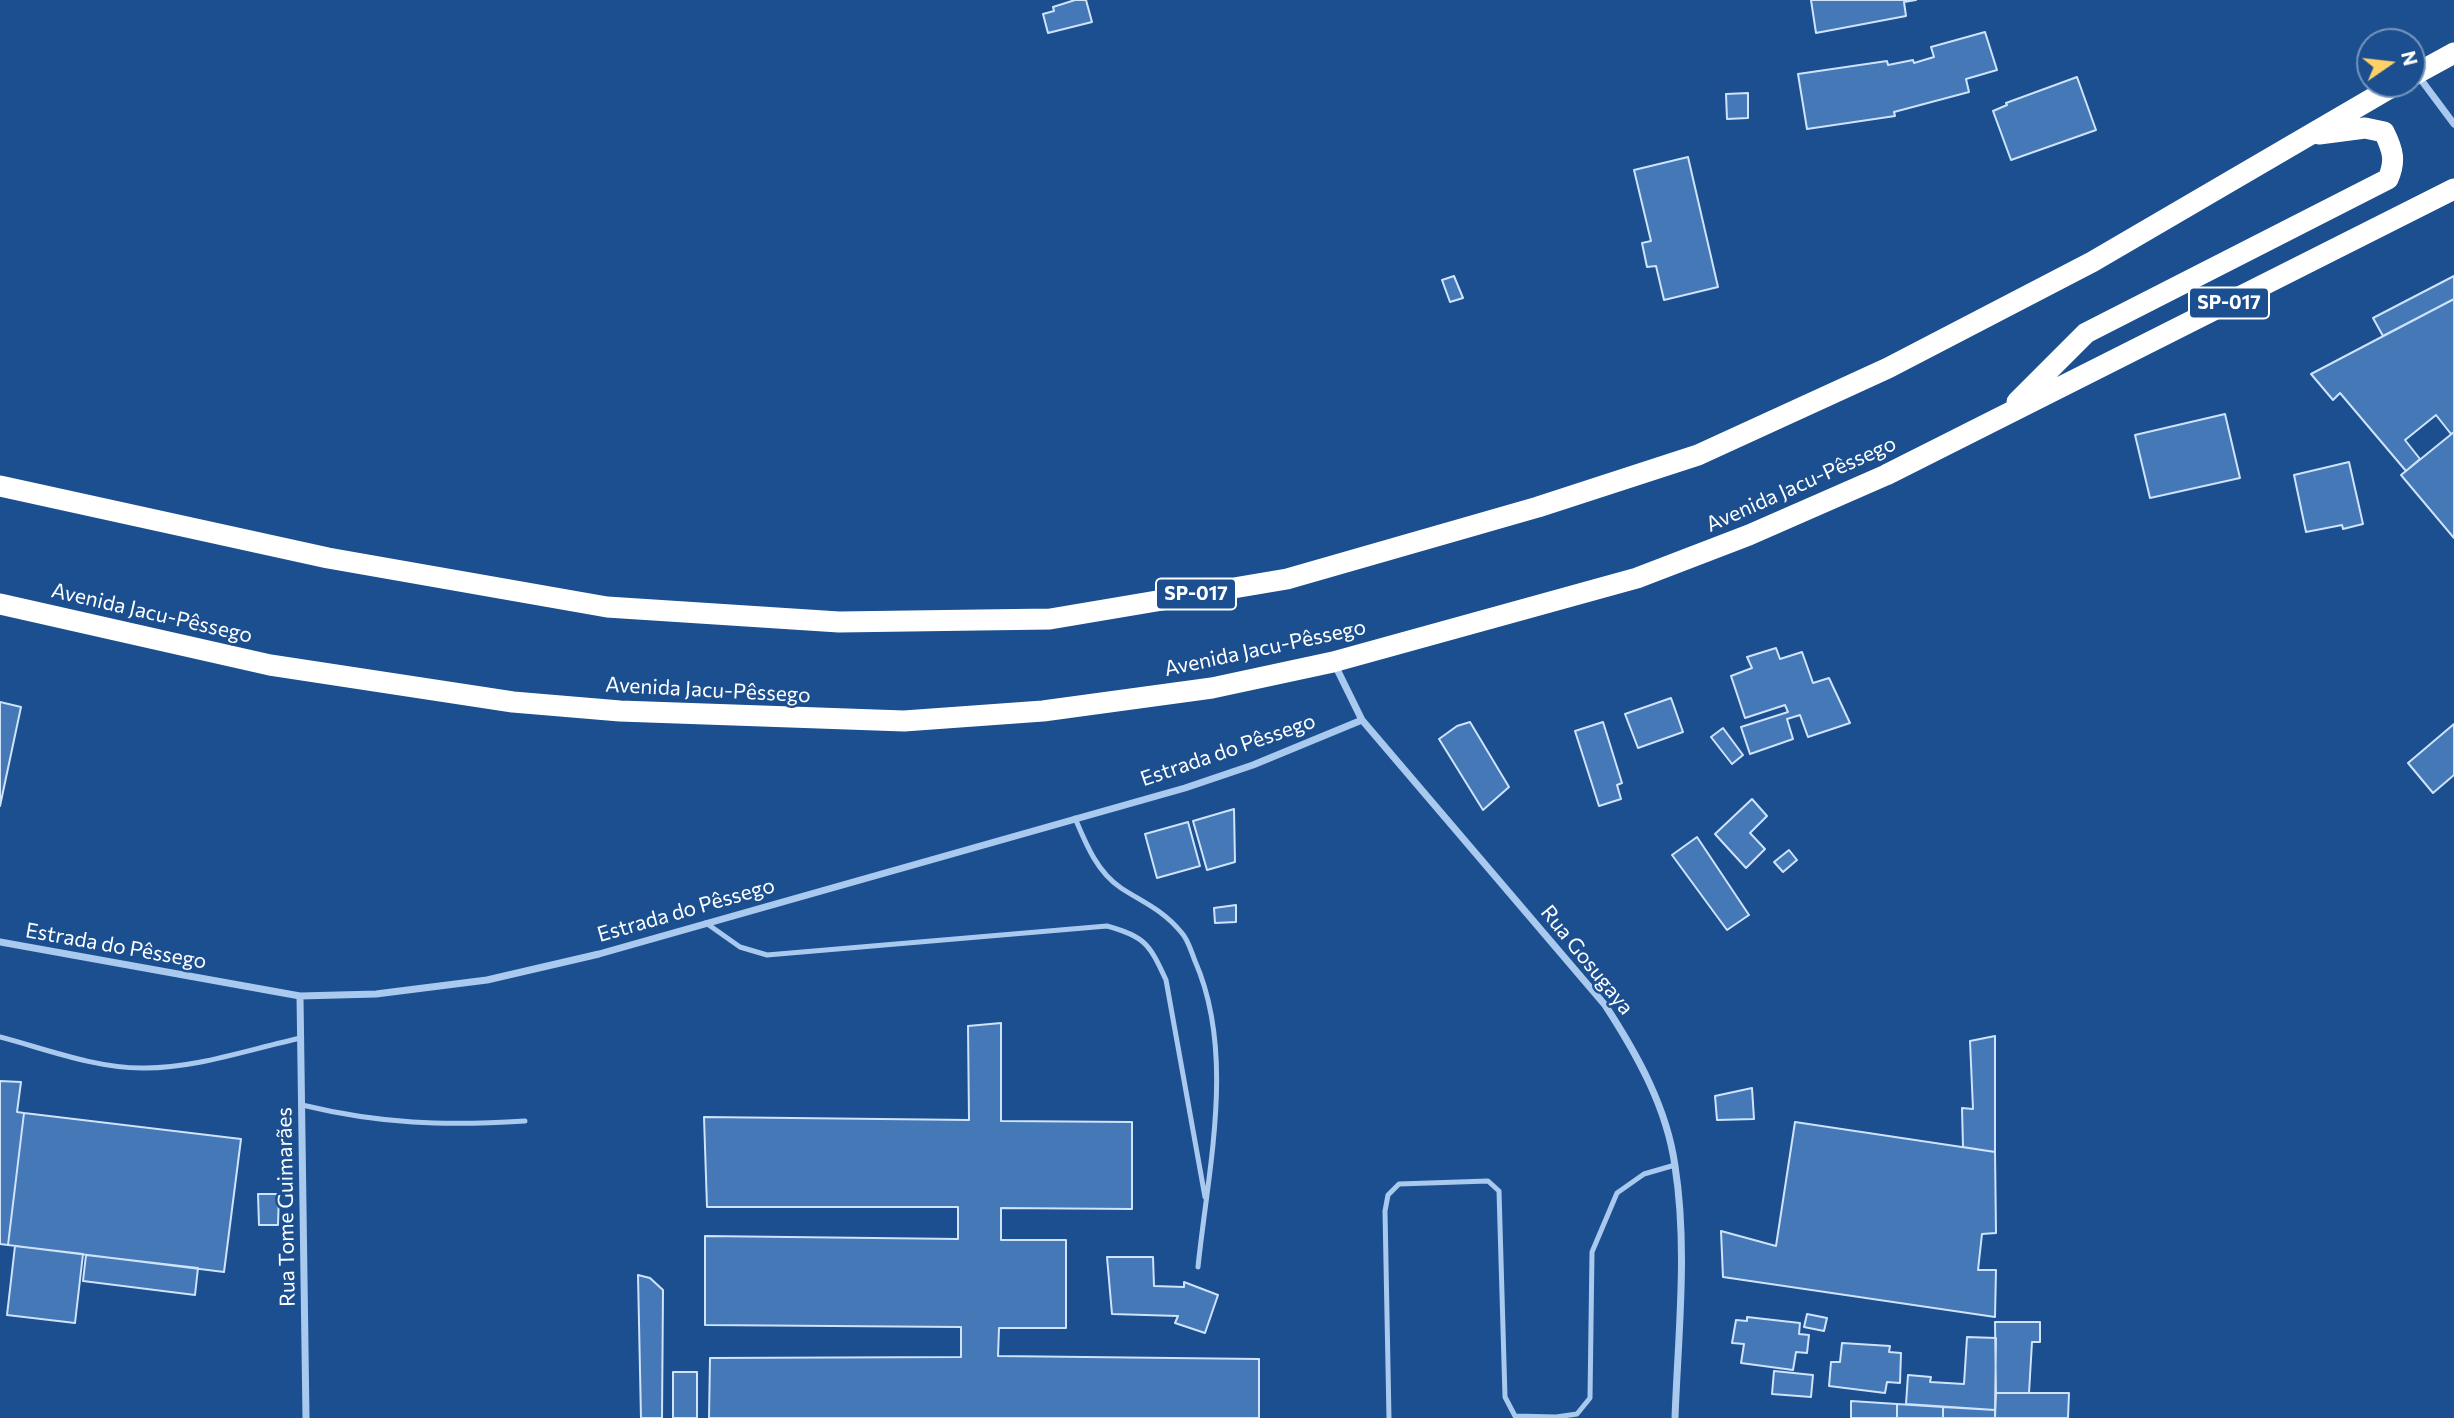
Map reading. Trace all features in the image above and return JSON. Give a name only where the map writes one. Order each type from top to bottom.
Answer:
[{"type":"highway","points":[[2426,68],[2454,53]]},
{"type":"highway","name":"SP-017","points":[[0,486],[328,558],[607,607],[839,622],[1050,619],[1287,579],[1538,507],[1699,455],[1888,368],[2092,262],[2373,98]]},
{"type":"highway","points":[[2004,416],[2086,333],[2388,179],[2394,165],[2392,149],[2384,132],[2365,128],[2308,135]]},
{"type":"highway","name":"Avenida Jacu-Pêssego","points":[[0,604],[270,664],[513,702],[763,718],[904,721],[1044,711],[1212,688],[1333,662],[1637,578],[1749,535],[1886,475],[2454,189]]},
{"type":"street","points":[[2426,89],[2454,124]]},
{"type":"street","name":"Rua Gosugaya","points":[[1333,662],[1362,720],[1605,1005],[1635,1051],[1658,1103],[1675,1165],[1681,1261],[1675,1418]]},
{"type":"street","name":"Estrada do Pêssego","points":[[0,942],[300,996],[376,994],[487,980],[599,954],[1075,818],[1253,765],[1362,720]]},
{"type":"street","name":"Rua Tome Guimarães","points":[[300,996],[306,1418]]},
{"type":"lane","points":[[1075,818],[1091,857],[1120,888],[1153,904],[1183,934],[1204,982],[1215,1044],[1214,1107],[1198,1267]]},
{"type":"lane","points":[[706,923],[740,947],[767,956],[1107,926],[1134,933],[1153,952],[1166,980],[1205,1197]]},
{"type":"lane","points":[[0,1037],[97,1063],[143,1068],[184,1063],[301,1038]]},
{"type":"lane","points":[[302,1105],[381,1122],[453,1125],[525,1121]]},
{"type":"lane","points":[[1389,1418],[1385,1211],[1388,1195],[1399,1184],[1488,1181],[1499,1191],[1505,1397],[1515,1416],[1556,1417],[1577,1414],[1590,1398],[1592,1252],[1617,1192],[1644,1174],[1675,1165]]},
{"type":"building","points":[[1075,0],[1086,0],[1092,22],[1048,33],[1043,14],[1054,11],[1053,7]]},
{"type":"building","points":[[1811,0],[1916,0],[1904,2],[1906,16],[1816,33]]},
{"type":"building","points":[[1985,32],[1997,70],[1966,79],[1969,92],[1894,112],[1895,116],[1807,129],[1798,74],[1887,61],[1888,65],[1913,60],[1914,63],[1934,57],[1931,47]]},
{"type":"building","points":[[2077,77],[2096,130],[2011,160],[1993,111],[2007,105],[2006,103]]},
{"type":"building","points":[[1748,93],[1748,118],[1727,119],[1726,94]]},
{"type":"building","points":[[1688,157],[1718,287],[1664,300],[1656,266],[1647,267],[1642,243],[1651,241],[1634,170]]},
{"type":"building","points":[[1454,276],[1463,298],[1450,302],[1442,280]]},
{"type":"building","points":[[2454,276],[2454,299],[2383,336],[2373,318]]},
{"type":"building","points":[[2454,299],[2454,432],[2451,434],[2436,415],[2405,440],[2420,459],[2406,471],[2340,393],[2333,400],[2311,374]]},
{"type":"building","points":[[2225,414],[2240,478],[2150,498],[2135,435]]},
{"type":"building","points":[[2454,432],[2454,538],[2401,475]]},
{"type":"building","points":[[2349,462],[2363,524],[2343,529],[2342,525],[2306,532],[2294,475]]},
{"type":"building","points":[[1776,648],[1780,659],[1802,652],[1813,683],[1829,678],[1850,723],[1808,737],[1800,715],[1787,719],[1793,739],[1750,754],[1741,727],[1788,712],[1785,705],[1745,718],[1731,676],[1752,668],[1747,657]]},
{"type":"building","points":[[1671,698],[1683,732],[1638,748],[1625,714]]},
{"type":"building","points":[[0,702],[21,707],[0,806]]},
{"type":"building","points":[[1470,722],[1509,787],[1483,810],[1439,739],[1457,726]]},
{"type":"building","points":[[1603,722],[1622,783],[1617,785],[1621,799],[1599,806],[1575,731]]},
{"type":"building","points":[[2454,724],[2454,775],[2433,793],[2408,763]]},
{"type":"building","points":[[1723,728],[1743,755],[1732,764],[1711,737]]},
{"type":"building","points":[[1752,799],[1767,816],[1750,833],[1765,849],[1746,868],[1715,834]]},
{"type":"building","points":[[1234,809],[1235,862],[1207,870],[1193,821]]},
{"type":"building","points":[[1188,822],[1200,866],[1157,878],[1145,834]]},
{"type":"building","points":[[1697,837],[1749,915],[1727,930],[1672,855]]},
{"type":"building","points":[[1789,850],[1797,860],[1783,872],[1774,862]]},
{"type":"building","points":[[1236,905],[1236,922],[1215,923],[1214,908]]},
{"type":"building","points":[[1001,1023],[1001,1121],[1132,1122],[1132,1209],[1001,1208],[1001,1240],[1066,1240],[1066,1328],[999,1328],[998,1356],[1259,1359],[1259,1418],[709,1418],[710,1358],[961,1357],[961,1327],[705,1325],[705,1236],[958,1239],[958,1207],[707,1207],[704,1117],[969,1120],[968,1026]]},
{"type":"building","points":[[1995,1036],[1995,1152],[1963,1147],[1962,1108],[1973,1109],[1970,1041]]},
{"type":"building","points":[[0,1081],[21,1082],[17,1112],[24,1113],[8,1245],[0,1244]]},
{"type":"building","points":[[1752,1088],[1754,1119],[1717,1120],[1715,1096]]},
{"type":"building","points":[[24,1113],[241,1139],[224,1272],[8,1245]]},
{"type":"building","points":[[1795,1122],[1995,1152],[1996,1233],[1982,1234],[1978,1270],[1996,1270],[1995,1317],[1723,1277],[1721,1231],[1776,1246]]},
{"type":"building","points":[[258,1194],[279,1194],[278,1225],[259,1225]]},
{"type":"building","points":[[15,1246],[83,1254],[75,1323],[7,1315]]},
{"type":"building","points":[[86,1255],[198,1268],[195,1295],[83,1281]]},
{"type":"building","points":[[1107,1257],[1153,1257],[1154,1286],[1184,1287],[1184,1282],[1218,1295],[1205,1333],[1175,1323],[1178,1316],[1112,1314]]},
{"type":"building","points":[[638,1275],[650,1278],[663,1290],[662,1418],[641,1418]]},
{"type":"building","points":[[1807,1314],[1827,1318],[1824,1331],[1804,1327]]},
{"type":"building","points":[[1747,1317],[1800,1323],[1799,1334],[1809,1335],[1807,1353],[1796,1352],[1793,1370],[1741,1363],[1744,1344],[1732,1343],[1736,1320],[1747,1321]]},
{"type":"building","points":[[1995,1322],[2040,1322],[2040,1342],[2032,1342],[2029,1393],[1996,1393]]},
{"type":"building","points":[[1967,1337],[1996,1338],[1995,1410],[1906,1404],[1908,1375],[1931,1377],[1930,1382],[1964,1384]]},
{"type":"building","points":[[1842,1343],[1890,1346],[1889,1352],[1901,1353],[1900,1383],[1887,1382],[1885,1393],[1829,1386],[1831,1362],[1840,1362]]},
{"type":"building","points":[[1774,1371],[1813,1375],[1811,1397],[1772,1394]]},
{"type":"building","points":[[673,1372],[697,1372],[697,1418],[673,1418]]},
{"type":"building","points":[[1996,1393],[2069,1393],[2068,1418],[1995,1418]]},
{"type":"building","points":[[1851,1401],[1897,1404],[1897,1418],[1851,1418]]},
{"type":"building","points":[[1897,1404],[1943,1407],[1943,1418],[1897,1418]]},
{"type":"building","points":[[1943,1407],[1995,1410],[1995,1418],[1943,1418]]}]
